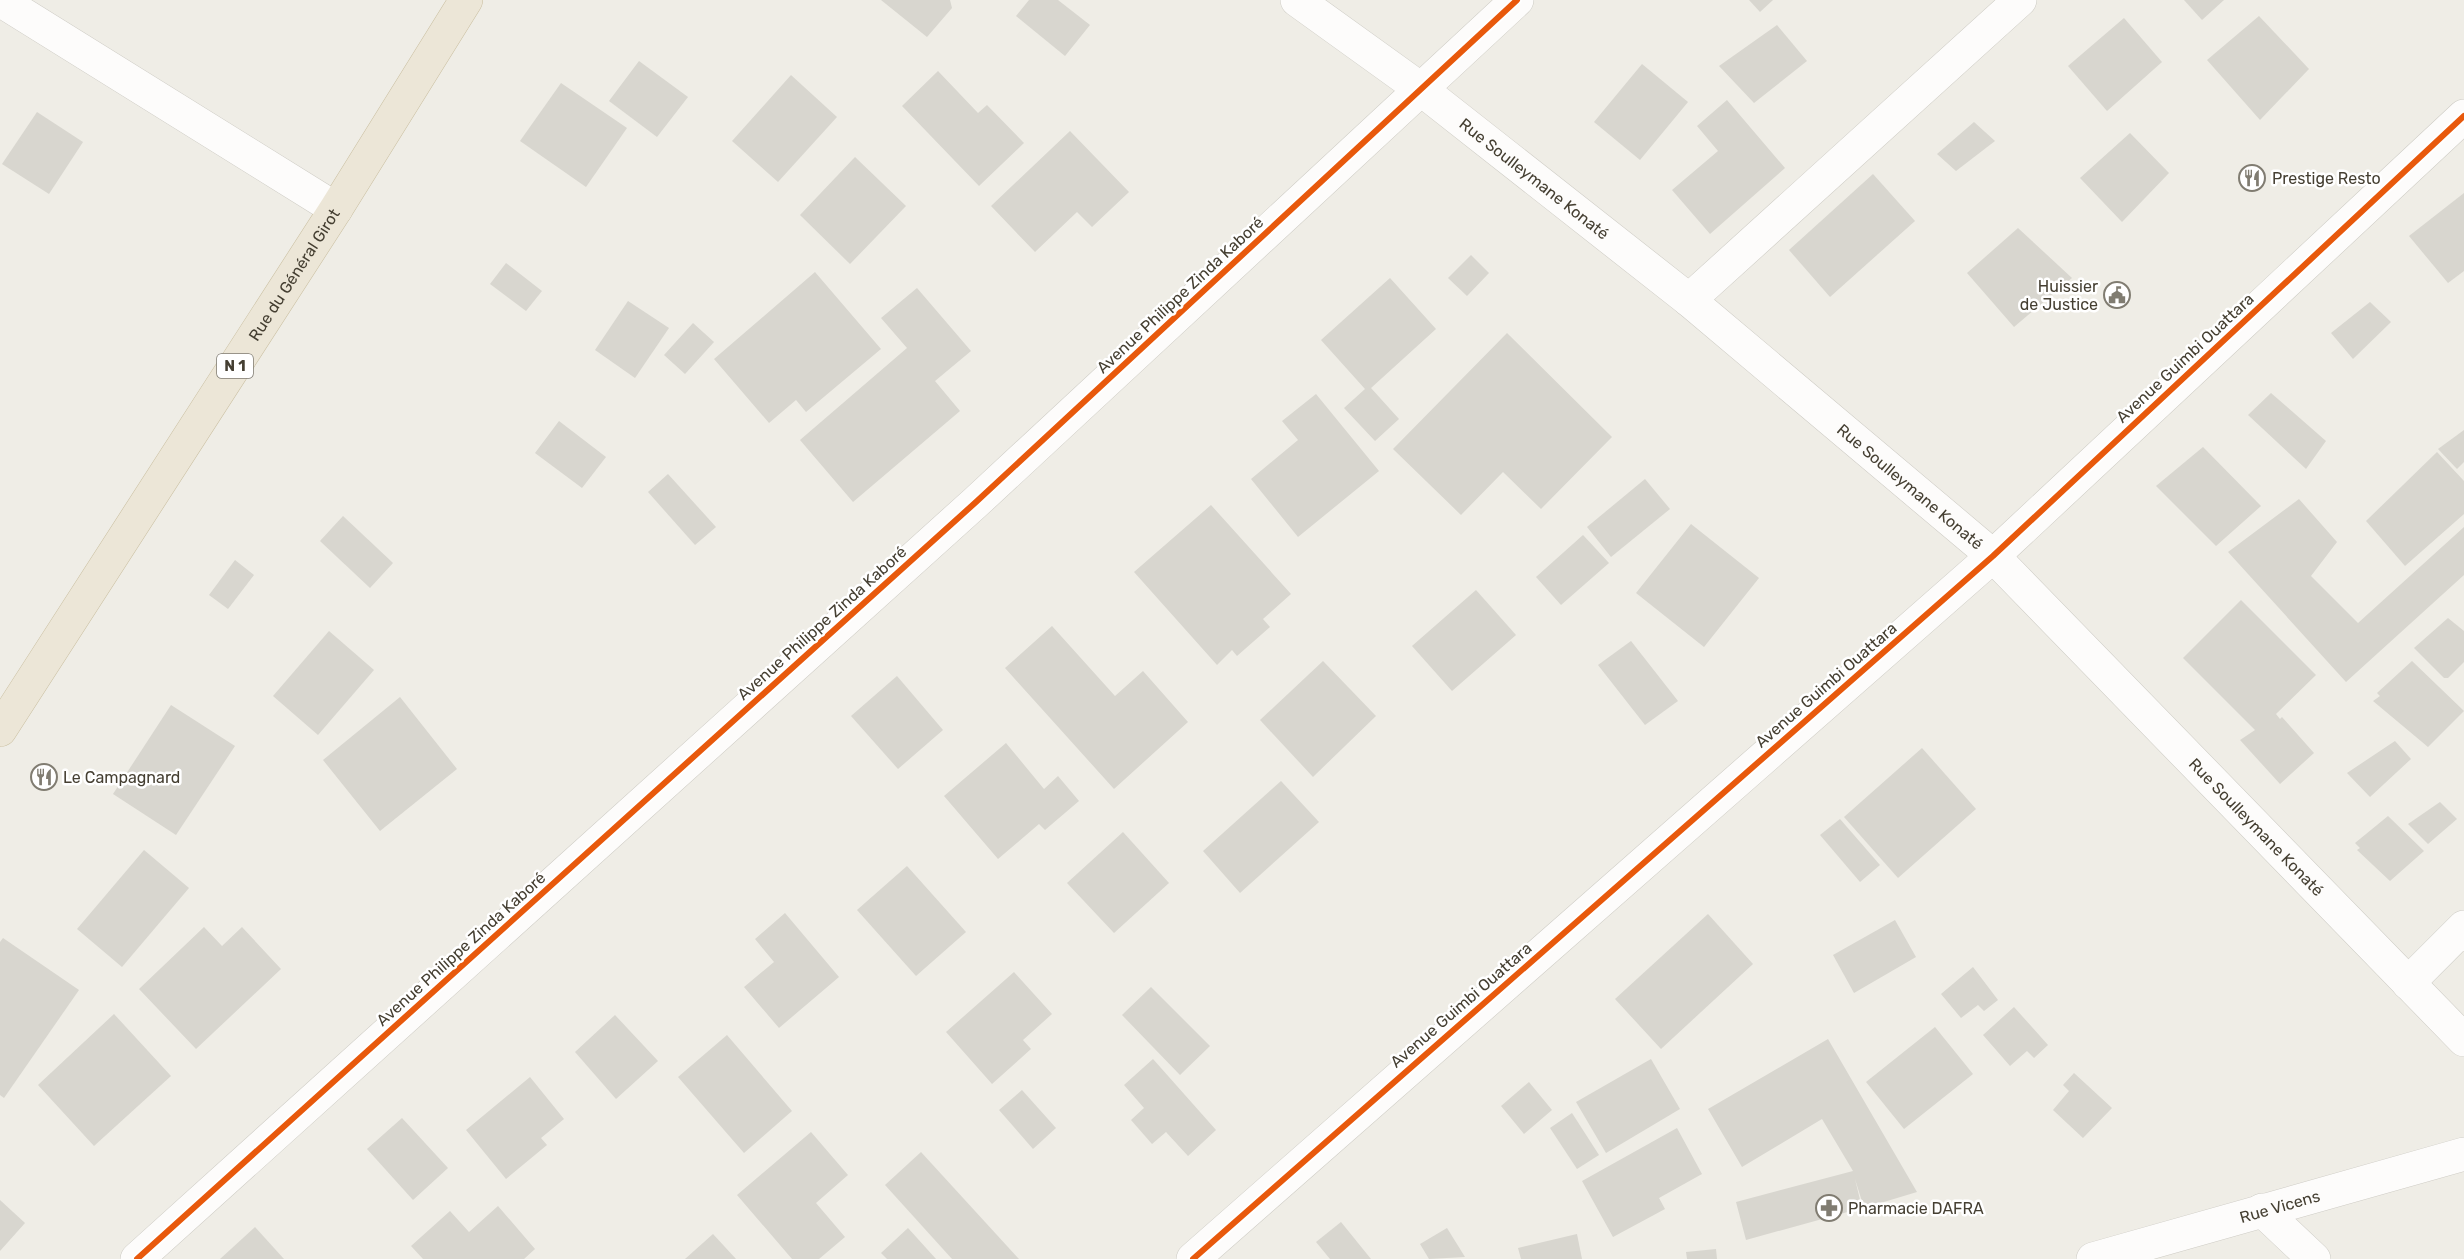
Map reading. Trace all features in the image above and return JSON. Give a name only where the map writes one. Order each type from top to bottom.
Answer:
[{"type":"highway","name":"Rue du Général Girot","points":[[0,730],[336,209],[466,0]]},
{"type":"street","points":[[0,0],[336,209]]},
{"type":"street","name":"Rue Soulleymane Konaté","points":[[1297,0],[1422,90],[1689,300],[1993,556],[2464,1040]]},
{"type":"street","name":"Avenue Philippe Zinda Kaboré","points":[[137,1259],[976,502],[1517,0]]},
{"type":"street","points":[[1689,300],[2020,0]]},
{"type":"street","name":"Avenue Guimbi Ouattara","points":[[1193,1259],[1993,556],[2464,116]]},
{"type":"street","points":[[2408,983],[2464,927]]},
{"type":"street","name":"Rue Vicens","points":[[2093,1259],[2464,1154]]},
{"type":"street","points":[[2262,1210],[2314,1259]]},
{"type":"building","points":[[881,0],[950,0],[952,8],[927,37]]},
{"type":"building","points":[[1029,0],[1058,0],[1090,25],[1065,56],[1016,16]]},
{"type":"building","points":[[1749,0],[1773,0],[1760,12]]},
{"type":"building","points":[[2184,0],[2224,0],[2202,20]]},
{"type":"building","points":[[2259,16],[2309,69],[2260,120],[2207,60]]},
{"type":"building","points":[[2124,18],[2162,62],[2107,111],[2068,66]]},
{"type":"building","points":[[1777,25],[1807,61],[1754,103],[1719,66]]},
{"type":"building","points":[[639,61],[688,97],[657,137],[609,101]]},
{"type":"building","points":[[1642,64],[1688,102],[1640,160],[1594,122]]},
{"type":"building","points":[[938,71],[978,113],[987,105],[1024,143],[979,186],[902,106]]},
{"type":"building","points":[[791,75],[837,117],[778,182],[732,141]]},
{"type":"building","points":[[561,83],[627,128],[586,187],[520,141]]},
{"type":"building","points":[[1727,100],[1785,168],[1710,234],[1672,190],[1718,151],[1697,126]]},
{"type":"building","points":[[37,112],[83,142],[49,194],[2,164]]},
{"type":"building","points":[[1974,122],[1995,141],[1956,171],[1937,154]]},
{"type":"building","points":[[1070,131],[1129,192],[1092,227],[1077,212],[1035,252],[991,206]]},
{"type":"building","points":[[2130,133],[2169,173],[2122,222],[2080,178]]},
{"type":"building","points":[[855,157],[906,206],[850,264],[800,215]]},
{"type":"building","points":[[1873,174],[1915,221],[1830,297],[1789,250]]},
{"type":"building","points":[[2464,193],[2464,271],[2448,283],[2409,236]]},
{"type":"building","points":[[2018,228],[2072,278],[2014,327],[1967,273]]},
{"type":"building","points":[[1471,255],[1489,273],[1467,296],[1448,278]]},
{"type":"building","points":[[506,263],[542,291],[526,311],[490,284]]},
{"type":"building","points":[[815,272],[881,349],[806,412],[796,400],[769,423],[714,359]]},
{"type":"building","points":[[1390,278],[1436,329],[1371,388],[1399,419],[1375,441],[1344,408],[1365,389],[1321,340]]},
{"type":"building","points":[[917,288],[971,351],[935,381],[960,411],[853,502],[800,440],[907,348],[881,318]]},
{"type":"building","points":[[628,301],[669,328],[635,378],[595,350]]},
{"type":"building","points":[[2370,302],[2391,322],[2353,359],[2331,333]]},
{"type":"building","points":[[693,323],[714,342],[685,374],[664,355]]},
{"type":"building","points":[[1507,333],[1612,437],[1541,509],[1503,472],[1461,515],[1393,449]]},
{"type":"building","points":[[2271,393],[2326,441],[2306,469],[2248,415]]},
{"type":"building","points":[[1316,394],[1379,471],[1298,537],[1251,479],[1298,440],[1282,421]]},
{"type":"building","points":[[559,421],[606,457],[582,488],[535,453]]},
{"type":"building","points":[[2464,430],[2464,462],[2457,469],[2438,449]]},
{"type":"building","points":[[2203,447],[2261,506],[2216,546],[2156,486]]},
{"type":"building","points":[[2437,452],[2464,481],[2464,514],[2405,566],[2366,521]]},
{"type":"building","points":[[668,474],[716,527],[695,545],[648,492]]},
{"type":"building","points":[[1645,479],[1670,509],[1611,557],[1587,527]]},
{"type":"building","points":[[2299,499],[2337,542],[2311,576],[2358,623],[2464,527],[2464,575],[2346,682],[2228,552]]},
{"type":"building","points":[[1211,505],[1291,594],[1263,619],[1270,627],[1237,656],[1232,650],[1217,665],[1134,572]]},
{"type":"building","points":[[343,516],[393,563],[370,588],[320,541]]},
{"type":"building","points":[[1691,524],[1759,578],[1704,647],[1636,593]]},
{"type":"building","points":[[1583,535],[1609,563],[1561,605],[1536,577]]},
{"type":"building","points":[[235,560],[254,575],[228,609],[209,595]]},
{"type":"building","points":[[1476,590],[1516,635],[1452,691],[1412,646]]},
{"type":"building","points":[[2241,600],[2316,675],[2276,714],[2280,719],[2282,717],[2314,753],[2280,784],[2240,740],[2255,730],[2183,658]]},
{"type":"building","points":[[2448,618],[2464,631],[2464,662],[2448,678],[2444,678],[2414,648]]},
{"type":"building","points":[[1052,626],[1115,696],[1143,671],[1188,722],[1114,789],[1005,668]]},
{"type":"building","points":[[329,631],[374,670],[318,735],[273,696]]},
{"type":"building","points":[[1631,641],[1678,701],[1645,725],[1598,665]]},
{"type":"building","points":[[1323,661],[1376,716],[1313,777],[1260,720]]},
{"type":"building","points":[[2412,661],[2464,711],[2428,747],[2373,701],[2380,696],[2377,693]]},
{"type":"building","points":[[897,676],[943,730],[898,769],[851,716]]},
{"type":"building","points":[[400,697],[457,769],[380,831],[323,760]]},
{"type":"building","points":[[171,705],[235,746],[176,835],[113,794]]},
{"type":"building","points":[[2395,741],[2411,759],[2370,797],[2347,773]]},
{"type":"building","points":[[1006,743],[1044,789],[1058,776],[1079,801],[1045,830],[1039,824],[998,859],[944,796]]},
{"type":"building","points":[[1922,748],[1976,809],[1898,878],[1844,817]]},
{"type":"building","points":[[1281,781],[1319,822],[1240,893],[1203,851]]},
{"type":"building","points":[[2440,802],[2457,819],[2428,844],[2408,824]]},
{"type":"building","points":[[2388,816],[2424,851],[2390,881],[2357,850],[2360,848],[2355,843]]},
{"type":"building","points":[[1840,819],[1880,865],[1860,882],[1820,835]]},
{"type":"building","points":[[1123,832],[1169,883],[1114,933],[1067,883]]},
{"type":"building","points":[[144,850],[189,888],[122,967],[77,929]]},
{"type":"building","points":[[907,866],[966,932],[916,976],[857,910]]},
{"type":"building","points":[[785,913],[839,977],[779,1028],[744,987],[774,962],[755,939]]},
{"type":"building","points":[[1708,914],[1753,964],[1661,1049],[1615,999]]},
{"type":"building","points":[[1895,920],[1916,957],[1854,993],[1833,955]]},
{"type":"building","points":[[204,927],[222,946],[242,927],[281,969],[196,1049],[139,989]]},
{"type":"building","points":[[3,938],[79,990],[4,1098],[0,1095],[0,942]]},
{"type":"building","points":[[1973,967],[1998,1000],[1984,1011],[1978,1005],[1961,1018],[1941,994]]},
{"type":"building","points":[[1014,972],[1052,1014],[1023,1040],[1031,1049],[992,1084],[946,1032]]},
{"type":"building","points":[[1151,987],[1210,1046],[1180,1075],[1122,1015]]},
{"type":"building","points":[[2014,1007],[2048,1045],[2034,1058],[2027,1051],[2010,1066],[1983,1035]]},
{"type":"building","points":[[114,1014],[171,1076],[94,1146],[38,1085]]},
{"type":"building","points":[[615,1015],[658,1061],[616,1099],[575,1052]]},
{"type":"building","points":[[1935,1027],[1973,1074],[1904,1129],[1866,1082]]},
{"type":"building","points":[[727,1035],[792,1111],[744,1153],[678,1077]]},
{"type":"building","points":[[1828,1039],[1917,1192],[1864,1208],[1855,1179],[1862,1208],[1746,1240],[1736,1202],[1853,1171],[1822,1119],[1742,1167],[1708,1109]]},
{"type":"building","points":[[1153,1059],[1216,1130],[1188,1156],[1166,1132],[1152,1144],[1131,1120],[1144,1108],[1124,1085]]},
{"type":"building","points":[[1651,1059],[1680,1109],[1606,1153],[1576,1102]]},
{"type":"building","points":[[2074,1073],[2112,1108],[2083,1138],[2053,1110],[2069,1091],[2063,1085]]},
{"type":"building","points":[[530,1077],[564,1119],[541,1138],[547,1145],[506,1179],[466,1130]]},
{"type":"building","points":[[1529,1082],[1552,1110],[1524,1134],[1501,1106]]},
{"type":"building","points":[[1022,1090],[1056,1128],[1033,1149],[999,1110]]},
{"type":"building","points":[[1572,1113],[1599,1155],[1577,1169],[1550,1128]]},
{"type":"building","points":[[402,1118],[448,1168],[413,1200],[367,1149]]},
{"type":"building","points":[[1677,1128],[1702,1174],[1659,1198],[1665,1209],[1613,1237],[1582,1181]]},
{"type":"building","points":[[811,1132],[848,1175],[816,1203],[845,1237],[819,1259],[792,1259],[737,1195]]},
{"type":"building","points":[[921,1152],[1019,1259],[952,1259],[885,1185]]},
{"type":"building","points":[[0,1200],[25,1223],[0,1251]]},
{"type":"building","points":[[498,1206],[535,1249],[524,1259],[423,1259],[411,1246],[450,1211],[469,1232]]},
{"type":"building","points":[[1341,1222],[1371,1259],[1330,1259],[1316,1242]]},
{"type":"building","points":[[255,1227],[284,1259],[220,1259]]},
{"type":"building","points":[[908,1228],[936,1259],[887,1259],[881,1253]]},
{"type":"building","points":[[1447,1228],[1465,1257],[1429,1259],[1420,1244]]},
{"type":"building","points":[[713,1234],[736,1259],[685,1259]]},
{"type":"building","points":[[1577,1234],[1582,1259],[1521,1259],[1518,1248]]},
{"type":"building","points":[[1716,1249],[1717,1259],[1687,1259],[1686,1252]]},
{"type":"cycle path","points":[[137,1259],[976,502],[1517,0]]},
{"type":"cycle path","points":[[1193,1259],[1993,556],[2464,116]]},
{"type":"place","name":"Prestige Resto","points":[[2252,178]]},
{"type":"place","name":"Huissier de Justice","points":[[2117,295]]},
{"type":"place","name":"Le Campagnard","points":[[44,777]]},
{"type":"place","name":"Pharmacie DAFRA","points":[[1829,1208]]}]
